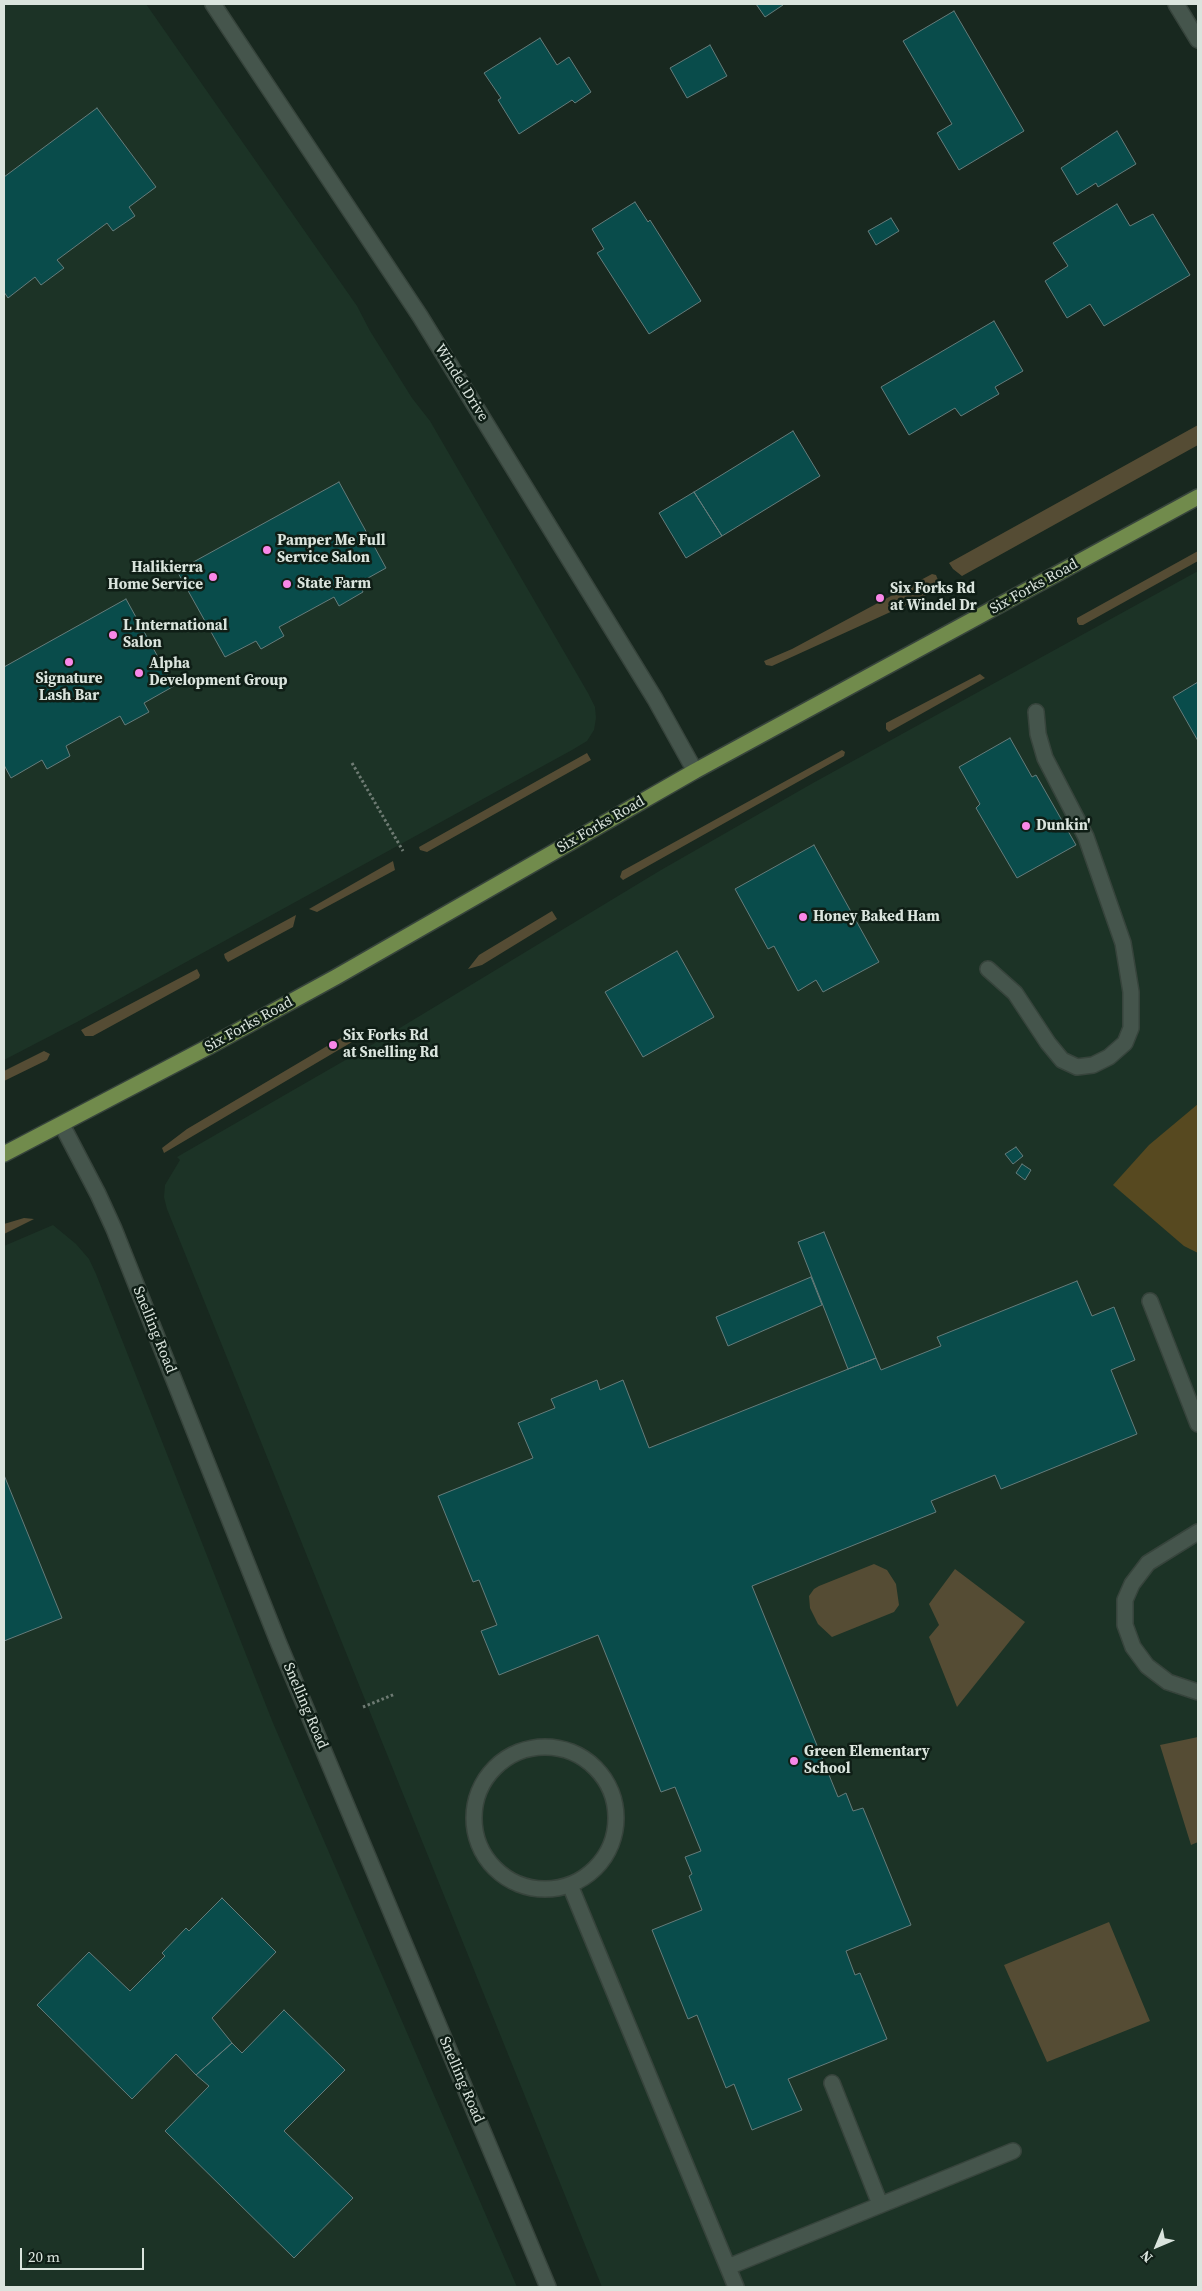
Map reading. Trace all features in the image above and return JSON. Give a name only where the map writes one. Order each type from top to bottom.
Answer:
[{"type":"main road","name":"Six Forks Road","points":[[4,1154],[62,1125],[336,977],[695,771],[1198,497]]},
{"type":"street","name":"Windel Drive","points":[[213,4],[420,316],[655,699],[695,771]]},
{"type":"street","points":[[1176,4],[1198,40]]},
{"type":"street","points":[[988,969],[1015,993],[1048,1044],[1062,1060],[1077,1067],[1093,1064],[1109,1057],[1125,1043],[1131,1028],[1131,992],[1123,943],[1086,837],[1045,758],[1038,734],[1036,712]]},
{"type":"street","name":"Snelling Road","points":[[62,1125],[114,1229],[279,1644],[548,2287]]},
{"type":"street","points":[[1150,1301],[1198,1424]]},
{"type":"street","points":[[1198,1532],[1148,1563],[1132,1584],[1125,1600],[1125,1625],[1133,1647],[1147,1666],[1168,1682],[1198,1692]]},
{"type":"street","points":[[530,1748],[554,1748],[576,1754],[595,1768],[609,1787],[616,1810],[615,1834],[606,1855],[591,1874],[570,1885],[547,1889],[524,1886],[503,1876],[487,1859],[477,1838],[474,1815],[478,1792],[490,1772],[508,1757],[530,1748]]},
{"type":"street","points":[[570,1885],[736,2287]]},
{"type":"street","points":[[832,2083],[880,2204]]},
{"type":"street","points":[[728,2267],[1013,2151]]},
{"type":"path","points":[[352,763],[403,852]]},
{"type":"path","points":[[363,1707],[395,1694]]},
{"type":"shaded area","points":[[4,4],[146,4],[357,306],[370,331],[412,398],[430,421],[588,693],[595,707],[596,718],[594,730],[587,741],[572,750],[77,1022],[4,1060]]},
{"type":"shaded area","points":[[1198,425],[1198,445],[962,576],[949,563]]},
{"type":"shaded area","points":[[1198,551],[1198,561],[1083,625],[1079,625],[1077,622],[1077,618]]},
{"type":"shaded area","name":"Green Elementary School","points":[[1198,571],[1198,2287],[602,2287],[167,1209],[164,1197],[165,1185],[180,1160],[177,1157],[375,1043],[661,870],[813,783]]},
{"type":"shaded area","points":[[932,574],[936,575],[940,585],[937,589],[919,599],[772,666],[766,665],[764,661],[792,649]]},
{"type":"shaded area","points":[[980,674],[985,678],[889,732],[886,729],[886,723]]},
{"type":"shaded area","points":[[842,750],[845,752],[844,756],[623,880],[620,877],[622,871]]},
{"type":"shaded area","points":[[587,753],[591,760],[427,852],[420,850],[419,847]]},
{"type":"shaded area","points":[[393,861],[395,870],[317,912],[309,909]]},
{"type":"shaded area","points":[[552,911],[557,919],[482,965],[468,969],[479,955]]},
{"type":"shaded area","points":[[296,915],[293,927],[228,962],[225,958],[224,954]]},
{"type":"shaded area","points":[[197,969],[200,975],[199,978],[93,1036],[85,1036],[81,1030]]},
{"type":"shaded area","points":[[352,1033],[352,1042],[164,1153],[162,1148],[187,1129]]},
{"type":"shaded area","points":[[44,1051],[50,1054],[47,1060],[4,1081],[4,1071]]},
{"type":"shaded area","points":[[1198,1104],[1198,1253],[1184,1246],[1113,1185],[1149,1145]]},
{"type":"shaded area","points":[[24,1218],[34,1219],[4,1234],[4,1224]]},
{"type":"shaded area","points":[[53,1225],[76,1244],[89,1259],[96,1274],[273,1723],[517,2287],[4,2287],[4,1246]]},
{"type":"shaded area","points":[[874,1564],[887,1570],[896,1584],[899,1605],[894,1612],[832,1637],[818,1624],[810,1608],[809,1596],[819,1586]]},
{"type":"shaded area","points":[[955,1569],[1025,1622],[957,1707],[929,1637],[939,1625],[929,1604]]},
{"type":"shaded area","points":[[1198,1737],[1198,1842],[1191,1845],[1160,1745]]},
{"type":"shaded area","points":[[1109,1922],[1150,2021],[1047,2062],[1004,1965]]},
{"type":"building","points":[[756,4],[782,4],[783,5],[765,17]]},
{"type":"building","points":[[954,11],[1024,131],[959,170],[937,133],[952,124],[903,41]]},
{"type":"building","points":[[540,38],[557,65],[569,57],[591,92],[575,103],[572,100],[519,134],[498,100],[501,98],[484,73]]},
{"type":"building","points":[[710,45],[727,76],[687,98],[670,68]]},
{"type":"building","points":[[97,108],[156,187],[129,207],[135,216],[113,231],[107,223],[57,260],[64,268],[41,285],[35,277],[8,298],[4,292],[4,177]]},
{"type":"building","points":[[1117,131],[1136,164],[1098,187],[1096,183],[1077,195],[1061,168]]},
{"type":"building","points":[[635,202],[648,222],[650,220],[701,301],[649,334],[597,253],[604,249],[592,229]]},
{"type":"building","points":[[1117,204],[1130,226],[1153,214],[1190,275],[1104,326],[1090,304],[1067,318],[1045,281],[1068,266],[1053,243]]},
{"type":"building","points":[[891,218],[899,231],[876,245],[868,231]]},
{"type":"building","points":[[994,321],[1023,371],[995,387],[999,394],[961,416],[955,408],[909,435],[881,387]]},
{"type":"building","points":[[793,431],[820,476],[722,536],[694,492]]},
{"type":"building","points":[[339,482],[386,568],[359,583],[363,592],[339,606],[334,597],[279,627],[284,636],[261,649],[256,641],[225,657],[177,571]]},
{"type":"building","points":[[694,492],[722,536],[686,558],[659,513]]},
{"type":"building","points":[[126,599],[174,686],[144,703],[149,712],[125,725],[120,716],[66,746],[70,756],[47,769],[42,760],[11,778],[4,765],[4,667]]},
{"type":"building","points":[[1198,682],[1198,741],[1173,697]]},
{"type":"building","name":"Dunkin'","points":[[1010,738],[1032,777],[1036,775],[1076,845],[1017,878],[976,808],[980,804],[959,767]]},
{"type":"building","name":"Honey Baked Ham","points":[[814,845],[879,962],[823,992],[816,980],[798,991],[774,946],[768,949],[735,889]]},
{"type":"building","points":[[677,951],[714,1017],[643,1057],[605,992]]},
{"type":"building","points":[[1016,1147],[1023,1156],[1013,1164],[1005,1154]]},
{"type":"building","points":[[1022,1164],[1031,1170],[1025,1180],[1016,1173]]},
{"type":"building","points":[[824,1232],[876,1358],[848,1369],[798,1242]]},
{"type":"building","points":[[811,1277],[822,1305],[728,1346],[716,1317]]},
{"type":"building","points":[[1077,1281],[1092,1316],[1114,1307],[1135,1360],[1111,1370],[1137,1434],[1001,1489],[995,1475],[931,1501],[936,1512],[752,1586],[838,1797],[846,1793],[853,1811],[863,1808],[911,1925],[846,1951],[855,1975],[860,1973],[887,2039],[788,2079],[802,2110],[752,2130],[734,2084],[726,2088],[697,2015],[688,2019],[652,1930],[702,1910],[689,1876],[692,1874],[685,1857],[701,1851],[675,1787],[661,1792],[598,1635],[499,1675],[481,1631],[497,1625],[479,1580],[473,1582],[438,1496],[533,1458],[518,1423],[555,1408],[551,1399],[597,1380],[600,1390],[623,1380],[649,1448],[876,1358],[881,1370],[941,1346],[937,1337]]},
{"type":"building","points":[[4,1475],[62,1618],[4,1641]]},
{"type":"building","points":[[222,1898],[276,1952],[212,2018],[232,2043],[196,2075],[176,2054],[132,2099],[37,2005],[89,1952],[130,1991],[165,1956],[162,1953],[186,1928],[189,1931]]},
{"type":"building","points":[[284,2010],[345,2070],[284,2131],[353,2198],[294,2258],[165,2131],[209,2086],[196,2075],[232,2043],[242,2053]]},
{"type":"place","name":"Pamper Me Full Service Salon","points":[[267,550]]},
{"type":"place","name":"Halikierra Home Service","points":[[213,577]]},
{"type":"place","name":"State Farm","points":[[287,584]]},
{"type":"place","name":"Six Forks Rd at Windel Dr","points":[[880,598]]},
{"type":"place","name":"L International Salon","points":[[113,635]]},
{"type":"place","name":"Signature Lash Bar","points":[[69,662]]},
{"type":"place","name":"Alpha Development Group","points":[[139,673]]},
{"type":"place","name":"Dunkin'","points":[[1026,826]]},
{"type":"place","name":"Honey Baked Ham","points":[[803,917]]},
{"type":"place","name":"Six Forks Rd at Snelling Rd","points":[[333,1045]]},
{"type":"place","name":"Green Elementary School","points":[[794,1761]]}]
